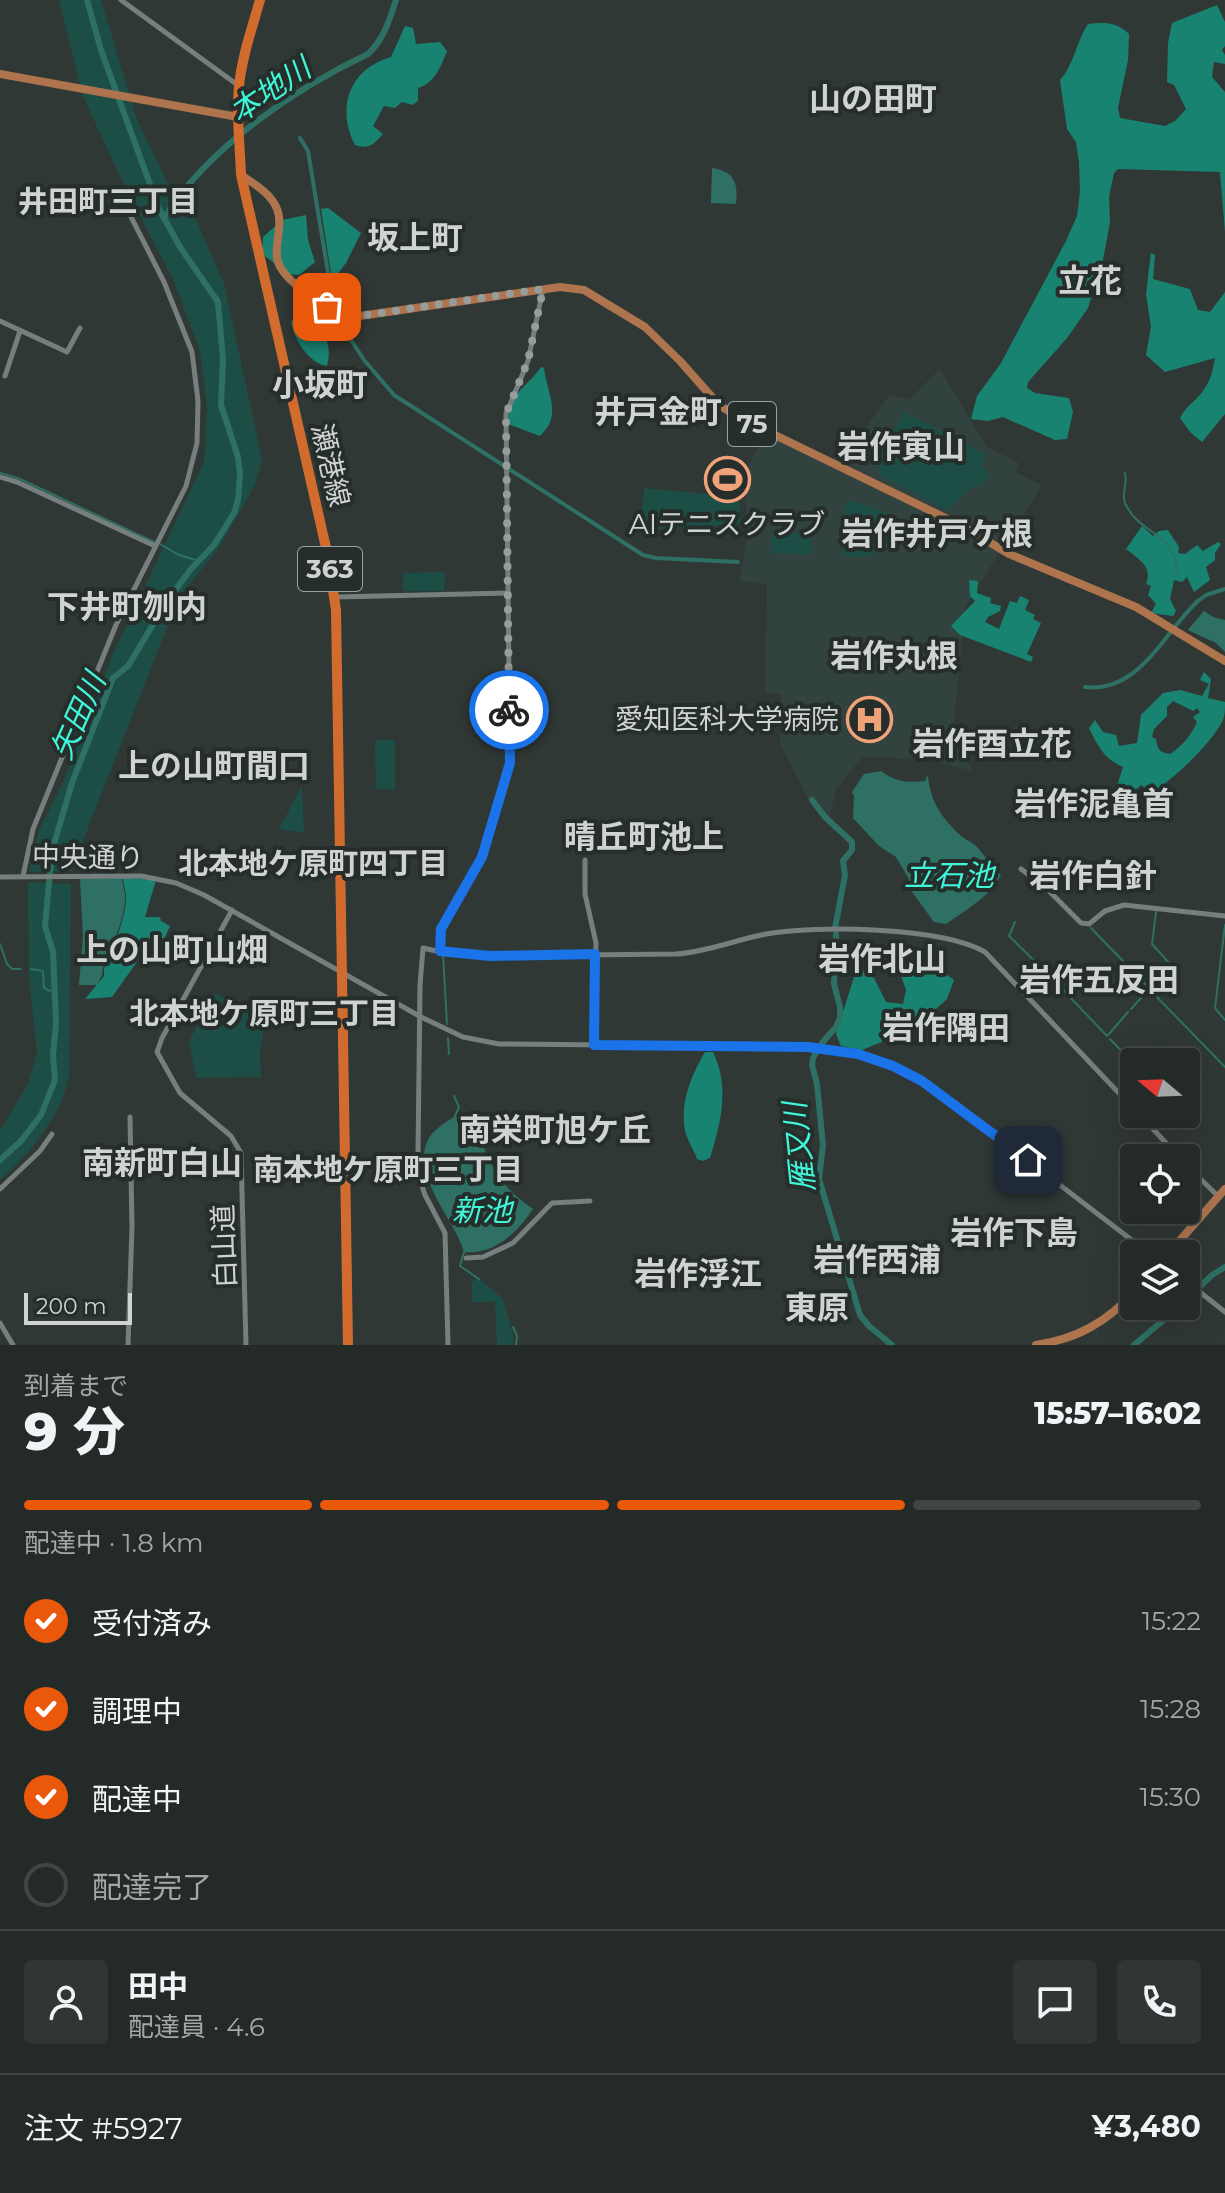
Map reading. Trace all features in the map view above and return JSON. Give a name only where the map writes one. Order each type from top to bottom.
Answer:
[{"type":"highway","name":"363","points":[[238,117],[242,63],[260,0]]},
{"type":"highway","name":"瀬港線","points":[[238,117],[241,175],[335,597],[340,747],[342,972],[339,987],[346,1345]]},
{"type":"main road","points":[[0,74],[238,117]]},
{"type":"main road","name":"75","points":[[241,175],[260,188],[276,208],[277,258],[282,269],[339,315],[353,317],[543,289],[569,287],[584,290],[645,327],[719,405],[740,418],[964,527],[1009,554],[1113,597],[1225,661]]},
{"type":"main road","points":[[1180,1240],[1222,1193]]},
{"type":"main road","points":[[1036,1345],[1089,1330],[1120,1306]]},
{"type":"street","points":[[121,0],[239,86]]},
{"type":"street","points":[[25,876],[33,829],[54,783],[103,653],[186,486],[194,460],[197,387],[192,352],[181,320],[118,191]]},
{"type":"street","points":[[440,951],[441,929],[482,857],[510,763],[506,414],[528,361],[543,289]]},
{"type":"street","points":[[0,321],[67,352],[80,328]]},
{"type":"street","points":[[5,376],[20,331]]},
{"type":"street","points":[[0,477],[155,546]]},
{"type":"street","points":[[335,597],[508,593]]},
{"type":"street","points":[[585,860],[585,894],[595,929],[594,1045]]},
{"type":"street","points":[[1021,869],[1045,887],[1081,923],[1089,924],[1105,911],[1124,905],[1225,916]]},
{"type":"street","name":"中央通り","points":[[0,877],[158,878],[190,888],[421,1017],[455,1034],[489,1043],[815,1047],[870,1057],[922,1081],[1132,1240]]},
{"type":"street","name":"白山道","points":[[232,910],[157,1052],[180,1093],[231,1136],[241,1153],[246,1345]]},
{"type":"street","points":[[448,1345],[445,1233],[425,1195],[420,1180],[418,1154],[421,949],[426,947],[490,956],[693,953],[764,935],[824,930],[899,933],[964,942],[987,954],[1120,1094]]},
{"type":"street","points":[[128,1345],[132,1227],[130,1117]]},
{"type":"street","points":[[1152,1128],[1167,1144]]},
{"type":"street","points":[[0,1189],[34,1157],[52,1134]]},
{"type":"street","points":[[1200,1176],[1222,1193]]},
{"type":"street","points":[[466,1258],[483,1257],[513,1243],[552,1203],[590,1201]]},
{"type":"street","points":[[1200,1293],[1225,1312]]},
{"type":"street","points":[[0,1323],[13,1345]]},
{"type":"shaded area","points":[[59,0],[101,0],[136,117],[170,188],[188,201],[224,284],[262,459],[255,485],[219,548],[179,597],[71,871],[29,872],[39,830],[62,785],[112,656],[204,462],[207,409],[200,351],[173,279],[126,189],[82,94]]},
{"type":"shaded area","points":[[1217,5],[1225,22],[1225,46],[1222,50],[1225,64],[1214,62],[1212,77],[1225,92],[1225,232],[1220,172],[1118,169],[1114,173],[1109,197],[1110,222],[1103,260],[1088,308],[1067,338],[1028,382],[1027,388],[1035,393],[1069,398],[1073,412],[1067,439],[1055,440],[1003,417],[988,421],[971,419],[977,396],[1001,363],[1077,216],[1079,162],[1076,142],[1067,129],[1060,80],[1088,24],[1110,24],[1129,34],[1128,60],[1118,108],[1120,118],[1165,126],[1175,121],[1186,109],[1174,85],[1167,82],[1172,23]]},
{"type":"shaded area","points":[[405,26],[413,28],[416,44],[440,42],[447,51],[437,73],[418,88],[418,101],[412,105],[402,102],[395,108],[384,106],[373,126],[383,134],[371,145],[355,145],[347,117],[350,92],[365,71],[391,57]]},
{"type":"shaded area","points":[[328,208],[361,233],[337,275],[331,273],[321,209]]},
{"type":"shaded area","points":[[306,215],[308,240],[315,262],[299,275],[289,274],[262,254],[263,237],[282,220]]},
{"type":"shaded area","points":[[1151,253],[1155,255],[1153,279],[1190,289],[1198,310],[1210,312],[1225,292],[1225,414],[1202,442],[1180,418],[1205,387],[1215,358],[1165,372],[1146,355],[1151,327],[1146,294]]},
{"type":"shaded area","points":[[310,318],[324,335],[329,352],[327,366],[314,361],[299,342],[291,321]]},
{"type":"shaded area","points":[[541,367],[544,368],[552,412],[547,428],[540,436],[508,424],[514,398]]},
{"type":"shaded area","points":[[940,369],[987,447],[1019,463],[1015,472],[1042,485],[965,607],[953,735],[973,771],[926,759],[862,757],[836,790],[828,823],[810,802],[780,744],[781,694],[765,693],[767,585],[740,581],[748,532],[743,476],[765,435],[826,463],[850,450],[890,394],[909,400]]},
{"type":"shaded area","points":[[904,412],[986,454],[982,467],[989,473],[983,486],[971,487],[948,511],[879,475],[879,457]]},
{"type":"shaded area","points":[[644,488],[739,497],[741,524],[644,530],[641,516]]},
{"type":"shaded area","points":[[851,500],[899,517],[894,538],[873,555],[842,555],[842,527],[846,504]]},
{"type":"shaded area","points":[[1142,526],[1153,536],[1159,531],[1168,530],[1179,547],[1178,553],[1185,554],[1197,545],[1203,551],[1218,542],[1221,544],[1215,553],[1215,560],[1206,567],[1210,580],[1194,592],[1187,577],[1182,582],[1174,580],[1170,599],[1176,611],[1173,616],[1151,613],[1156,604],[1148,595],[1151,586],[1146,584],[1148,573],[1140,560],[1126,549]]},
{"type":"shaded area","points":[[772,532],[812,534],[811,555],[771,553]]},
{"type":"shaded area","points":[[445,572],[444,591],[403,591],[403,573]]},
{"type":"shaded area","points":[[969,580],[978,581],[977,593],[991,598],[990,603],[1001,606],[1000,611],[985,622],[999,629],[1010,601],[1017,603],[1020,596],[1029,600],[1025,610],[1035,615],[1033,619],[1041,623],[1027,654],[1033,657],[1031,662],[960,635],[951,626],[975,601],[970,596]]},
{"type":"shaded area","points":[[1204,672],[1211,679],[1208,698],[1225,702],[1224,718],[1218,729],[1181,770],[1160,787],[1151,793],[1141,785],[1125,799],[1117,786],[1123,767],[1106,756],[1089,728],[1095,720],[1103,732],[1116,735],[1119,746],[1137,743],[1141,715],[1163,693],[1180,690],[1202,696],[1209,684],[1200,680]],"holes":[[[1173,701],[1193,711],[1197,708],[1200,712],[1193,717],[1197,722],[1189,736],[1170,754],[1161,751],[1152,737],[1154,729],[1167,716],[1167,707]]]},
{"type":"shaded area","points":[[375,740],[395,740],[395,789],[376,789]]},
{"type":"shaded area","points":[[302,786],[304,833],[279,829]]},
{"type":"shaded area","points":[[123,878],[156,880],[145,917],[160,917],[170,926],[163,942],[154,938],[112,997],[85,999],[104,976],[104,968],[115,957],[125,906]]},
{"type":"shaded area","points":[[28,882],[71,884],[69,1077],[59,1106],[42,1134],[0,1180],[0,1131],[28,1084],[37,1053],[29,978]]},
{"type":"shaded area","points":[[940,970],[954,980],[947,999],[915,1028],[862,1050],[841,1046],[836,1034],[854,977],[863,971],[874,978],[886,1002],[903,1004],[906,990],[900,973]]},
{"type":"shaded area","points":[[216,993],[266,1019],[260,1049],[261,1077],[196,1078],[189,1041]]},
{"type":"shaded area","points":[[705,1052],[713,1052],[718,1065],[722,1105],[710,1158],[703,1161],[697,1159],[686,1134],[684,1109],[695,1070]]},
{"type":"shaded area","points":[[477,1277],[503,1299],[513,1345],[497,1345],[495,1302],[472,1302],[472,1283]]},
{"type":"water","points":[[712,168],[726,172],[733,180],[736,204],[711,203]]},
{"type":"water","points":[[1204,611],[1225,620],[1225,652],[1216,643],[1188,630]]},
{"type":"water","name":"立石池","points":[[881,771],[907,782],[925,781],[928,775],[934,801],[947,822],[976,846],[1001,875],[984,896],[946,924],[934,922],[907,885],[909,879],[896,857],[879,846],[853,818],[852,792],[864,774]]},
{"type":"water","points":[[122,878],[124,906],[113,957],[103,967],[97,985],[79,985],[83,936],[80,879]]},
{"type":"water","name":"新池","points":[[455,1116],[476,1133],[505,1185],[533,1209],[504,1241],[475,1252],[464,1252],[425,1169],[424,1155],[429,1138]]},
{"type":"waterway","name":"矢田川","points":[[0,1160],[21,1141],[41,1115],[55,1080],[53,952],[45,926],[52,851],[72,783],[113,678],[128,666],[166,603],[190,570],[214,545],[234,513],[238,500],[238,457],[221,405],[223,359],[218,302],[180,247],[159,209],[101,50],[87,0]]},
{"type":"waterway","name":"本地川","points":[[164,218],[204,168],[255,123],[311,85],[368,54],[382,36],[396,0]]},
{"type":"waterway","points":[[300,138],[308,151],[335,315],[364,360],[394,395],[643,555],[738,562]]},
{"type":"waterway","points":[[0,473],[18,478],[154,542]]},
{"type":"waterway","points":[[1125,473],[1125,503],[1131,514],[1169,547],[1178,572]]},
{"type":"waterway","points":[[160,544],[179,555],[199,561]]},
{"type":"waterway","points":[[1085,687],[1121,681],[1136,671],[1198,601],[1225,589]]},
{"type":"waterway","name":"雁又川","points":[[812,800],[852,842],[852,850],[843,861],[845,875],[835,928]]},
{"type":"waterway","points":[[1156,912],[1152,944],[1171,965]]},
{"type":"waterway","points":[[1015,922],[1009,936],[1044,970]]},
{"type":"waterway","points":[[1225,925],[1215,1008],[1225,1020]]},
{"type":"waterway","points":[[1091,928],[1149,988]]},
{"type":"waterway","name":"雁又川","points":[[836,934],[834,984],[840,1018],[813,1058],[812,1065],[823,1145],[819,1179],[860,1315],[892,1345]]},
{"type":"waterway","points":[[0,944],[7,964],[12,969],[21,969]]},
{"type":"waterway","points":[[443,954],[447,1024]]},
{"type":"waterway","points":[[1131,1009],[1168,968]]},
{"type":"waterway","points":[[31,969],[43,971],[44,988],[55,993]]},
{"type":"waterway","points":[[1048,974],[1107,1036]]},
{"type":"waterway","points":[[1153,993],[1225,1067]]},
{"type":"waterway","points":[[1108,1035],[1128,1012]]},
{"type":"waterway","points":[[448,1038],[449,1054]]},
{"type":"waterway","points":[[1110,1039],[1120,1049]]},
{"type":"waterway","points":[[454,1096],[459,1107],[455,1116]]},
{"type":"waterway","points":[[464,1252],[460,1266],[479,1279]]},
{"type":"waterway","points":[[1200,1287],[1225,1267]]},
{"type":"waterway","points":[[1134,1345],[1163,1320]]},
{"type":"waterway","points":[[513,1327],[517,1336],[516,1345]]},
{"type":"way so far","points":[[327,307],[339,315],[353,317],[543,289],[528,361],[506,414],[509,710]]},
{"type":"place","name":"AIテニスクラブ","points":[[727,480]]},
{"type":"place","name":"愛知医科大学病院","points":[[870,719]]},
{"type":"district","name":"山の田町","points":[[873,98]]},
{"type":"district","name":"井田町三丁目","points":[[108,201]]},
{"type":"district","name":"坂上町","points":[[415,237]]},
{"type":"district","name":"立花","points":[[1090,280]]},
{"type":"district","name":"小坂町","points":[[320,384]]},
{"type":"district","name":"井戸金町","points":[[658,411]]},
{"type":"district","name":"岩作寅山","points":[[901,446]]},
{"type":"district","name":"岩作井戸ケ根","points":[[937,533]]},
{"type":"district","name":"下井町刎内","points":[[127,606]]},
{"type":"district","name":"岩作丸根","points":[[894,655]]},
{"type":"district","name":"岩作酉立花","points":[[992,743]]},
{"type":"district","name":"上の山町間口","points":[[214,765]]},
{"type":"district","name":"岩作泥亀首","points":[[1094,803]]},
{"type":"district","name":"晴丘町池上","points":[[644,836]]},
{"type":"district","name":"北本地ケ原町四丁目","points":[[313,863]]},
{"type":"district","name":"岩作白針","points":[[1093,875]]},
{"type":"district","name":"上の山町山畑","points":[[172,949]]},
{"type":"district","name":"岩作北山","points":[[882,958]]},
{"type":"district","name":"岩作五反田","points":[[1099,979]]},
{"type":"district","name":"北本地ケ原町三丁目","points":[[264,1013]]},
{"type":"district","name":"岩作隅田","points":[[946,1027]]},
{"type":"district","name":"南栄町旭ケ丘","points":[[555,1129]]},
{"type":"district","name":"南新町白山","points":[[162,1162]]},
{"type":"district","name":"南本地ケ原町三丁目","points":[[388,1169]]},
{"type":"district","name":"岩作下島","points":[[1014,1232]]},
{"type":"district","name":"岩作西浦","points":[[877,1259]]},
{"type":"district","name":"岩作浮江","points":[[698,1273]]},
{"type":"district","name":"東原","points":[[817,1307]]},
{"type":"route","points":[[509,710],[510,763],[482,857],[440,931],[440,951],[490,956],[595,954],[594,1045],[808,1047],[858,1054],[893,1066],[922,1081],[1028,1160]]}]
